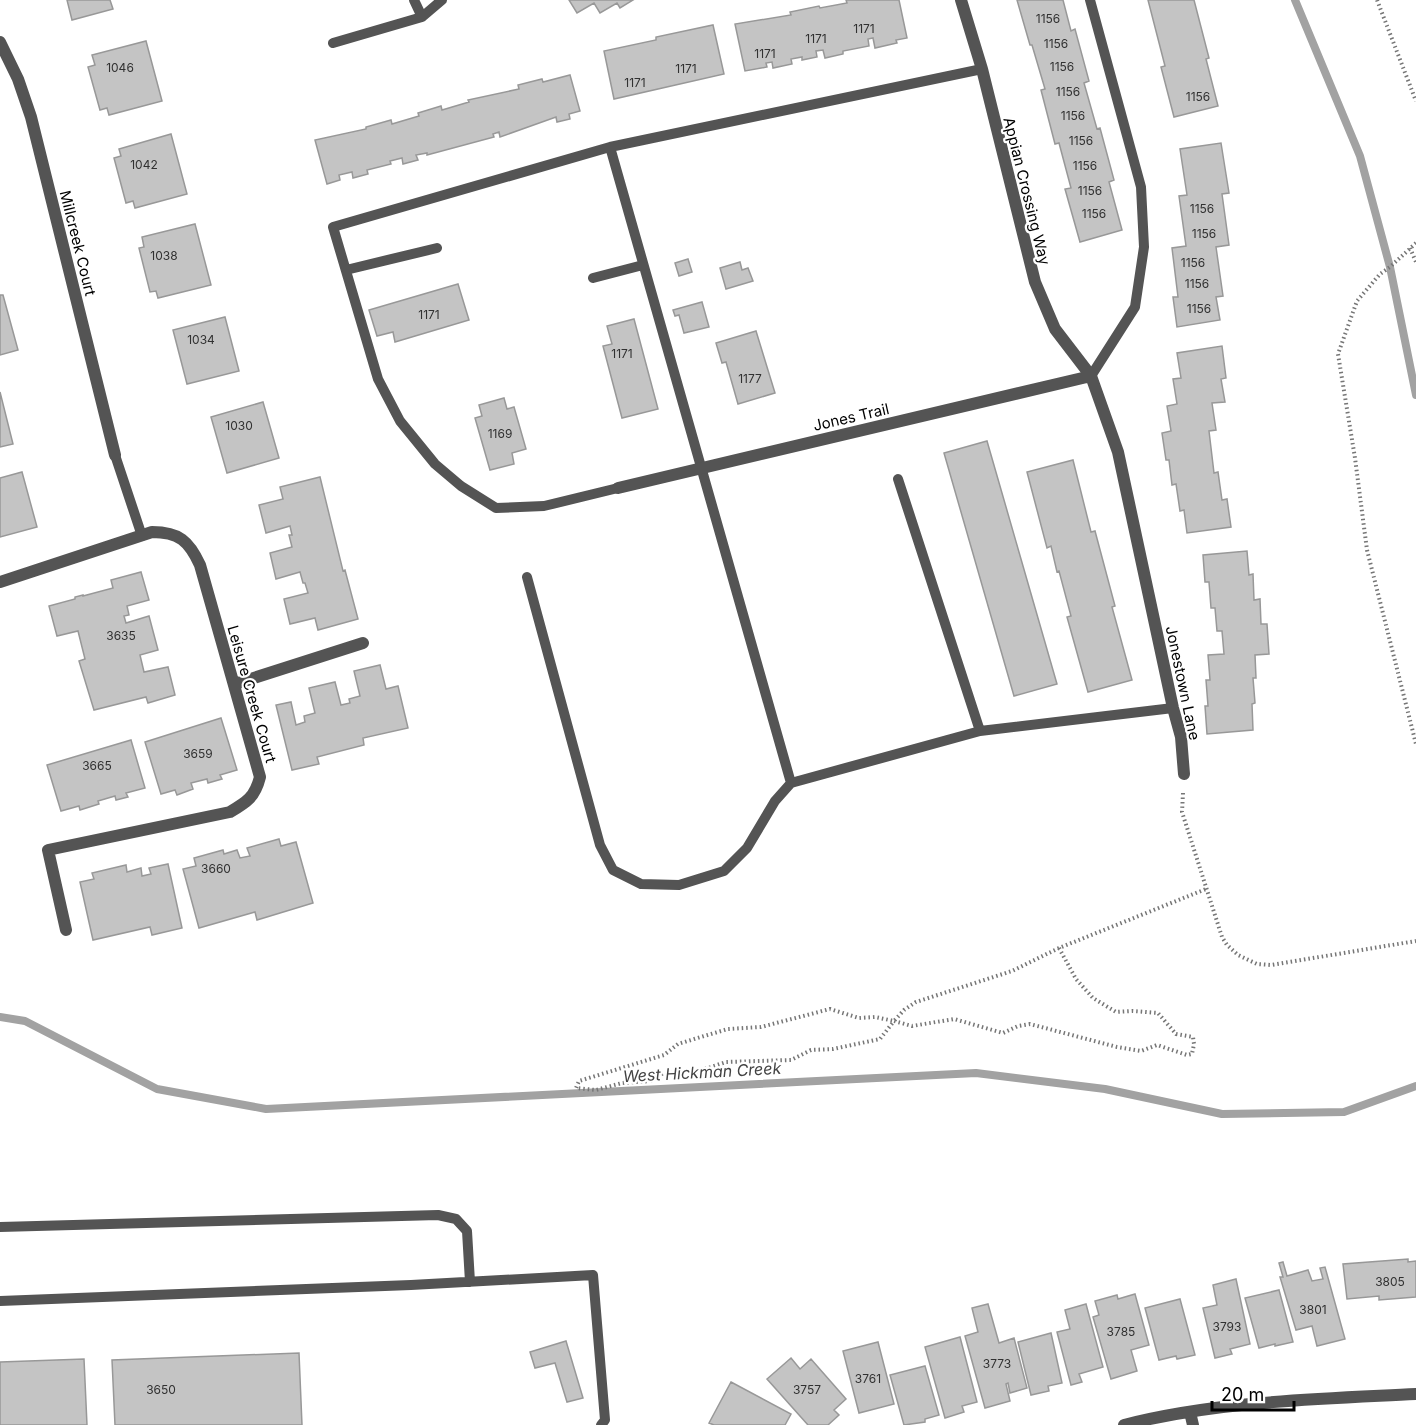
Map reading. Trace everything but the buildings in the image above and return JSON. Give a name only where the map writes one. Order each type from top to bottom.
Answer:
[{"type":"street","name":"Appian Crossing Way","points":[[961,0],[982,69],[1035,282],[1055,329],[1091,376]]},
{"type":"street","name":"Millcreek Court","points":[[0,42],[18,79],[31,117],[115,455]]},
{"type":"street","name":"Jones Trail","points":[[618,488],[1091,376]]},
{"type":"street","name":"Jonestown Lane","points":[[1091,376],[1118,452],[1181,737],[1184,774]]},
{"type":"street","name":"Leisure Creek Court","points":[[0,582],[152,532],[166,532],[176,536],[194,550],[200,565],[260,777],[256,791],[245,803],[230,812],[48,850],[66,930]]},
{"type":"street","points":[[235,684],[363,643]]},
{"type":"street","points":[[1124,1425],[1191,1419],[1282,1401],[1416,1394]]},
{"type":"lane","points":[[414,0],[422,17]]},
{"type":"lane","points":[[333,43],[422,17],[442,0]]},
{"type":"lane","points":[[1090,0],[1140,186],[1144,247],[1135,307],[1091,376]]},
{"type":"lane","points":[[618,488],[544,507],[496,508],[461,486],[435,464],[400,421],[378,379],[333,227],[610,147],[982,69]]},
{"type":"lane","points":[[610,147],[791,783]]},
{"type":"lane","points":[[346,270],[437,248]]},
{"type":"lane","points":[[593,278],[643,265]]},
{"type":"lane","points":[[115,455],[142,536]]},
{"type":"lane","points":[[898,479],[980,731]]},
{"type":"lane","points":[[527,577],[600,844],[613,870],[641,884],[679,885],[724,871],[747,848],[775,801],[791,783],[980,731],[1173,708]]},
{"type":"lane","points":[[0,1227],[438,1215],[456,1220],[467,1231],[470,1282]]},
{"type":"lane","points":[[0,1301],[593,1275],[605,1420],[602,1425]]},
{"type":"path","points":[[1377,0],[1416,101]]},
{"type":"path","points":[[1416,243],[1380,274],[1357,301],[1338,354],[1367,550],[1416,744]]},
{"type":"path","points":[[1410,248],[1416,262]]},
{"type":"path","points":[[1184,774],[1182,812],[1216,921],[1227,945],[1238,955],[1257,964],[1270,965],[1416,941]]},
{"type":"path","points":[[1059,948],[1076,979],[1093,998],[1116,1012],[1158,1013],[1176,1034],[1193,1037],[1192,1054],[1187,1055],[1156,1045],[1141,1051],[1117,1047],[1030,1024],[1018,1026],[1003,1033],[954,1019],[912,1026],[894,1021],[875,1017],[859,1018],[830,1009],[761,1027],[728,1029],[678,1044],[664,1055],[579,1081],[576,1088],[596,1090],[622,1083],[651,1081],[665,1071],[696,1072],[726,1062],[791,1060],[812,1050],[833,1049],[880,1039],[894,1021],[904,1010],[916,1002],[1012,971],[1059,948],[1206,889]]},
{"type":"waterway","points":[[1295,0],[1360,156],[1390,267],[1416,395]]},
{"type":"waterway","name":"West Hickman Creek","points":[[0,1017],[25,1021],[157,1089],[266,1109],[976,1073],[1105,1089],[1222,1114],[1344,1112],[1416,1086]]}]
